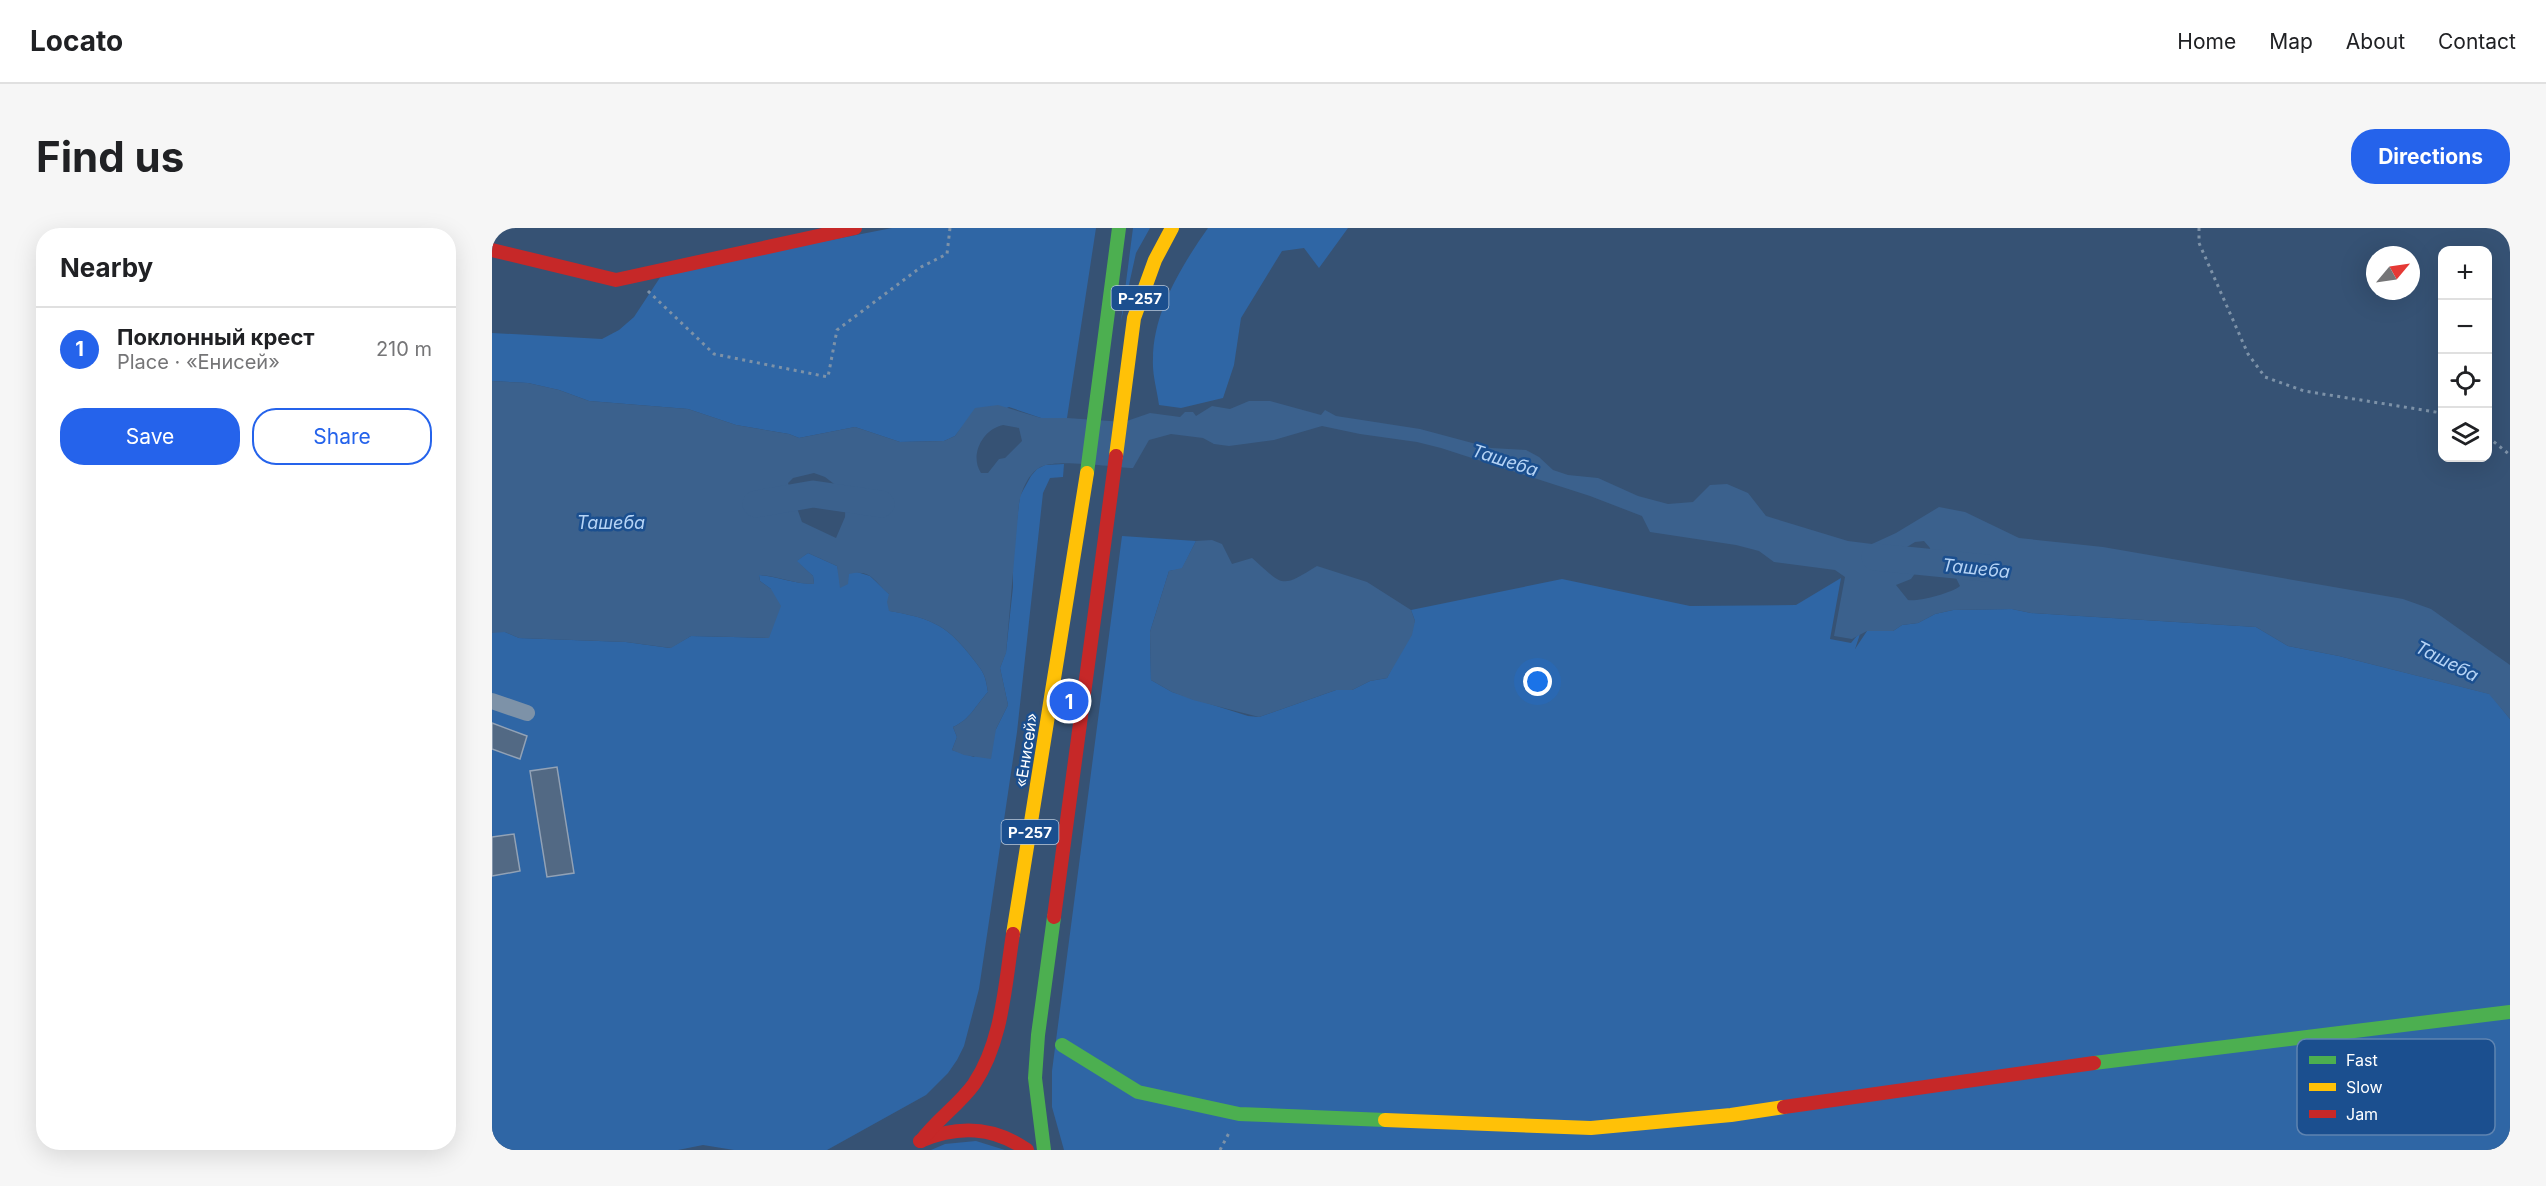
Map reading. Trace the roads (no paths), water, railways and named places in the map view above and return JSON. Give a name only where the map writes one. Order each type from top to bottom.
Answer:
[{"type":"main road","points":[[492,250],[616,280],[855,228]]},
{"type":"main road","name":"«Енисей»","points":[[921,1141],[929,1128],[955,1105],[978,1078],[993,1047],[998,1025],[1084,498],[1119,228]]},
{"type":"main road","name":"Р-257","points":[[1044,1150],[1035,1078],[1038,1035],[1134,318],[1147,276],[1172,228]]},
{"type":"main road","points":[[1062,1045],[1138,1092],[1239,1114],[1591,1128],[1731,1115],[2035,1070],[2510,1012]]},
{"type":"main road","name":"Р-257","points":[[909,1149],[921,1141],[949,1130],[978,1129],[1009,1138],[1027,1150]]},
{"type":"street","points":[[492,700],[527,712]]},
{"type":"water","name":"Ташеба","points":[[492,381],[528,383],[559,390],[589,401],[688,409],[736,425],[789,434],[799,438],[855,427],[900,442],[944,441],[955,436],[975,408],[998,405],[1041,418],[1124,422],[1150,413],[1180,417],[1185,412],[1193,412],[1196,416],[1212,406],[1230,409],[1249,401],[1270,401],[1321,415],[1325,410],[1336,416],[1420,429],[1491,448],[1526,450],[1539,457],[1553,470],[1568,475],[1598,478],[1638,496],[1668,504],[1693,502],[1710,485],[1727,484],[1748,493],[1766,516],[1848,541],[1872,544],[1896,533],[1939,507],[1965,512],[2019,538],[2103,547],[2403,599],[2431,609],[2510,665],[2510,719],[2489,694],[2339,656],[2288,646],[2256,627],[2031,613],[2012,609],[1953,610],[1935,614],[1918,623],[1902,625],[1893,631],[1867,631],[1852,639],[1834,636],[1845,577],[1835,570],[1774,562],[1759,551],[1736,545],[1650,532],[1642,516],[1590,496],[1441,448],[1322,426],[1274,440],[1229,446],[1214,444],[1203,438],[1171,434],[1149,440],[1133,468],[1061,463],[1043,466],[1034,472],[1024,488],[1019,504],[1006,653],[1000,668],[1008,705],[996,729],[991,759],[964,755],[952,750],[957,737],[953,727],[969,716],[988,692],[982,672],[961,644],[935,624],[915,616],[889,611],[887,602],[889,594],[868,575],[849,574],[848,584],[840,588],[837,566],[808,553],[797,561],[813,576],[814,584],[759,575],[760,581],[771,589],[781,606],[769,638],[691,636],[671,648],[626,642],[519,638],[505,632],[492,633]],"holes":[[[1003,425],[1019,428],[1022,441],[1005,458],[999,459],[988,473],[981,473],[977,458],[980,444],[989,432]],[[814,473],[825,477],[846,493],[845,517],[836,538],[802,522],[788,483],[793,478]],[[1924,541],[1930,548],[1931,558],[1948,562],[1960,586],[1935,596],[1908,600],[1896,585],[1911,579],[1916,572],[1907,556],[1907,547],[1915,542]]]},
{"type":"water","points":[[1212,540],[1222,544],[1232,564],[1252,558],[1270,574],[1283,581],[1296,578],[1317,566],[1367,582],[1411,610],[1415,621],[1412,635],[1387,678],[1370,681],[1352,690],[1336,690],[1259,717],[1193,700],[1172,692],[1151,680],[1150,632],[1169,571],[1182,568],[1196,541]]},
{"type":"waterway","name":"Ташеба","points":[[756,504],[813,494],[881,504]]},
{"type":"waterway","name":"Ташеба","points":[[1875,557],[1986,568]]},
{"type":"place","name":"Поклонный крест","points":[[1069,701]]}]
